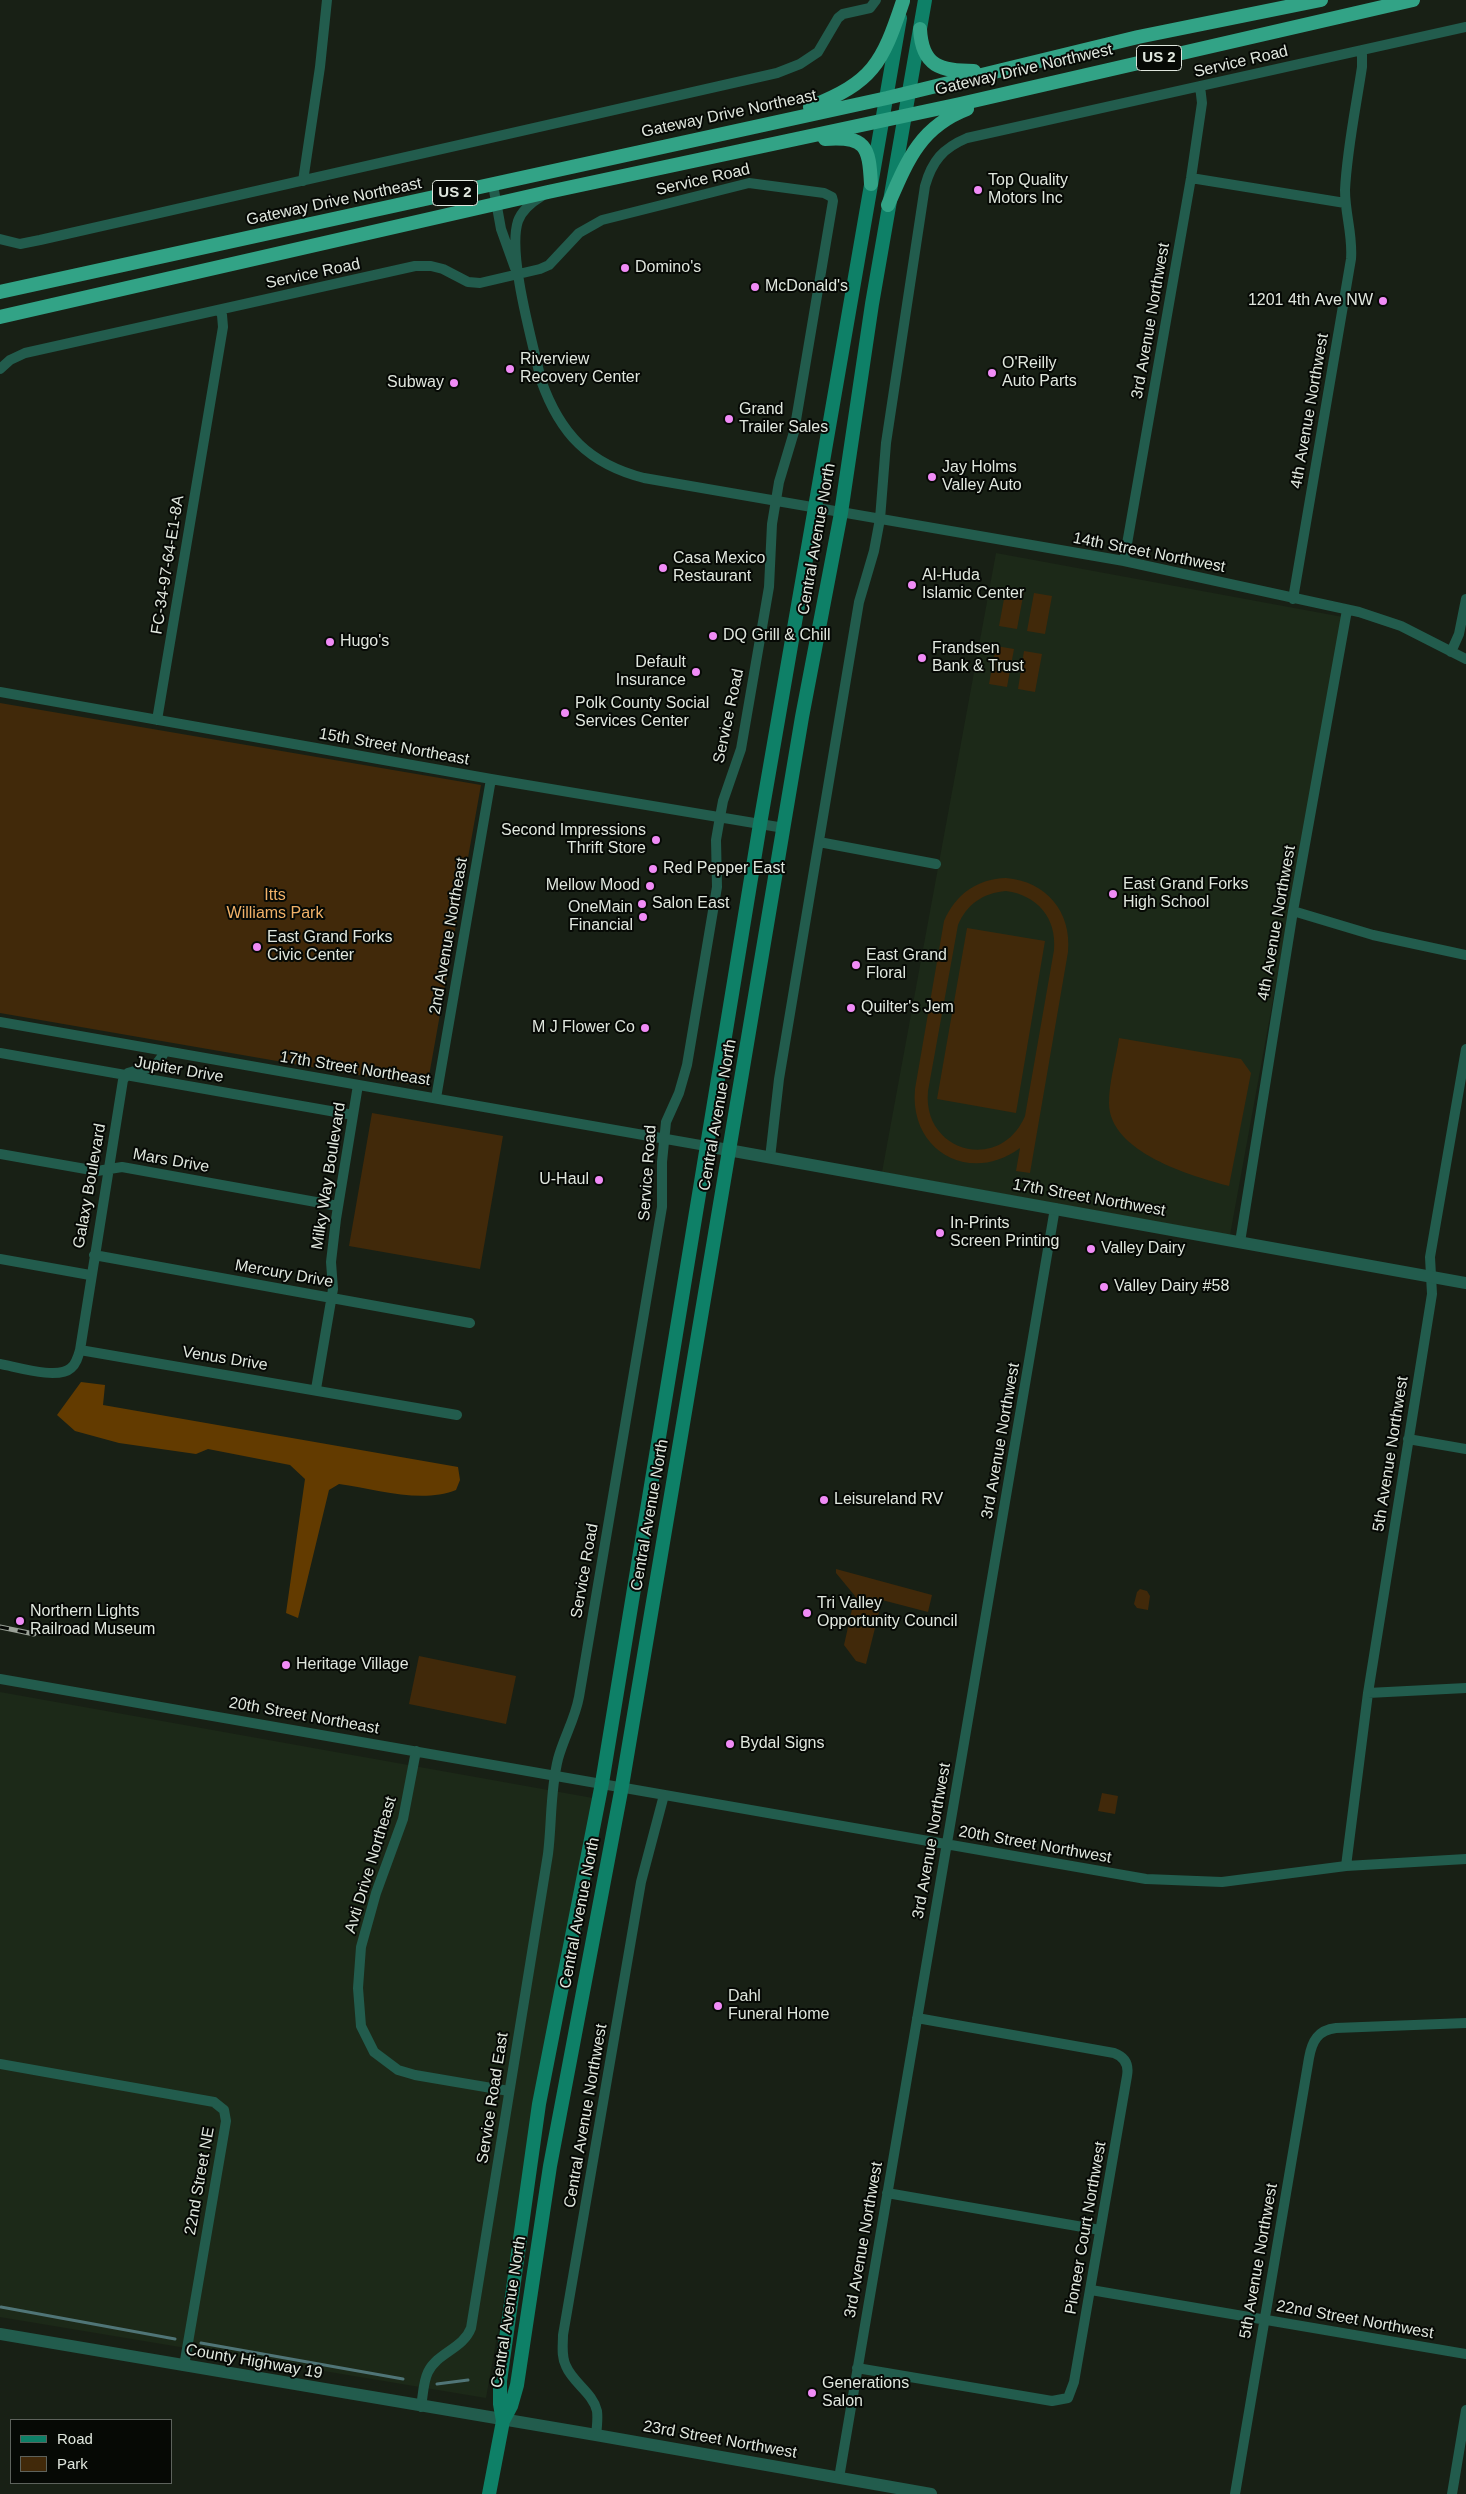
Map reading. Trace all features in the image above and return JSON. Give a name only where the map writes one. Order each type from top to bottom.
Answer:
[{"type":"highway","points":[[776,122],[834,98],[864,77],[878,62],[888,45],[903,0]]},
{"type":"highway","name":"Gateway Drive Northwest","points":[[909,93],[1138,37],[1321,0]]},
{"type":"highway","name":"Gateway Drive Northwest","points":[[904,114],[1413,0]]},
{"type":"highway","points":[[920,29],[924,52],[939,66],[959,71],[1005,69]]},
{"type":"highway","points":[[888,205],[916,147],[939,122],[951,115],[1012,91]]},
{"type":"highway","name":"Gateway Drive Northeast","points":[[0,292],[909,93]]},
{"type":"highway","name":"US 2","points":[[0,317],[548,192],[904,114]]},
{"type":"highway","points":[[777,143],[843,138],[855,140],[867,149],[870,158],[871,184]]},
{"type":"main road","name":"Central Avenue North","points":[[503,2421],[500,2404],[500,2381],[539,2104],[602,1783],[760,824],[903,0]]},
{"type":"main road","name":"Central Avenue North","points":[[503,2421],[517,2385],[550,2166],[622,1786],[802,717],[841,513],[888,205],[925,0]]},
{"type":"main road","points":[[490,2494],[503,2421]]},
{"type":"street","points":[[303,181],[320,67],[327,0]]},
{"type":"street","points":[[0,238],[11,243],[27,243],[777,73],[800,64],[818,52],[838,18],[843,14],[870,8],[876,0]]},
{"type":"street","name":"Service Road","points":[[770,1158],[779,1079],[859,602],[874,551],[880,520],[886,443],[929,171],[940,154],[951,144],[967,138],[1466,27]]},
{"type":"street","name":"4th Avenue Northwest","points":[[1293,599],[1351,259],[1352,236],[1345,203],[1346,180],[1362,67],[1362,50]]},
{"type":"street","name":"3rd Avenue Northwest","points":[[1124,561],[1191,178],[1202,103],[1200,86]]},
{"type":"street","points":[[1191,178],[1345,203]]},
{"type":"street","name":"Service Road","points":[[0,369],[10,360],[25,353],[415,266],[431,266],[443,269],[468,282],[480,283],[518,274],[549,265],[579,233],[602,220],[749,183],[824,193],[832,197],[794,432],[779,482],[772,524],[769,587],[741,749],[723,801],[716,840],[717,887],[687,1065],[679,1093],[668,1115],[661,1177],[662,1207],[579,1697],[575,1718],[559,1757],[555,1776]]},
{"type":"street","points":[[493,185],[495,205],[507,248],[518,274]]},
{"type":"street","points":[[518,274],[516,231],[519,220],[533,202],[548,192]]},
{"type":"street","name":"14th Street Northwest","points":[[518,274],[541,380],[547,397],[562,426],[585,450],[599,461],[629,474],[776,502],[1124,561],[1348,610],[1387,620],[1466,659]]},
{"type":"street","name":"FC-34-97-64-E1-8A","points":[[158,720],[223,327],[222,314],[219,310]]},
{"type":"street","points":[[1451,652],[1459,634],[1466,599]]},
{"type":"street","name":"4th Avenue Northwest","points":[[1240,1242],[1294,911],[1348,610]]},
{"type":"street","name":"15th Street Northeast","points":[[0,692],[491,779],[784,828]]},
{"type":"street","name":"2nd Avenue Northeast","points":[[436,1098],[491,779]]},
{"type":"street","points":[[819,842],[936,864]]},
{"type":"street","points":[[1294,911],[1373,936],[1466,955]]},
{"type":"street","name":"17th Street Northeast","points":[[0,1022],[706,1146]]},
{"type":"street","name":"5th Avenue Northwest","points":[[1346,1866],[1368,1693],[1432,1294],[1430,1257],[1466,1049]]},
{"type":"street","points":[[125,1076],[132,1072],[156,1066],[164,1052]]},
{"type":"street","name":"Jupiter Drive","points":[[0,1053],[353,1115]]},
{"type":"street","name":"Galaxy Boulevard","points":[[80,1350],[90,1275],[125,1076]]},
{"type":"street","name":"Milky Way Boulevard","points":[[316,1389],[333,1283],[331,1262],[338,1206],[358,1085]]},
{"type":"street","name":"17th Street Northwest","points":[[706,1146],[1466,1283]]},
{"type":"street","name":"Mars Drive","points":[[0,1154],[98,1171],[122,1167],[338,1206]]},
{"type":"street","name":"3rd Avenue Northwest","points":[[839,2478],[1055,1208]]},
{"type":"street","name":"Mercury Drive","points":[[94,1256],[470,1323]]},
{"type":"street","points":[[0,1259],[90,1275]]},
{"type":"street","points":[[0,1364],[62,1373],[74,1365],[80,1350]]},
{"type":"street","name":"Venus Drive","points":[[80,1350],[316,1389],[457,1415]]},
{"type":"street","points":[[1408,1439],[1466,1449]]},
{"type":"street","name":"20th Street Northeast","points":[[0,1679],[602,1783]]},
{"type":"street","points":[[1368,1693],[1466,1688]]},
{"type":"street","name":"Avti Drive Northeast","points":[[416,1752],[403,1819],[376,1893],[361,1947],[358,1988],[361,2026],[374,2052],[398,2070],[509,2091]]},
{"type":"street","name":"Service Road East","points":[[421,2407],[428,2372],[436,2362],[468,2338],[471,2328],[548,1854],[551,1799],[555,1776]]},
{"type":"street","name":"20th Street Northwest","points":[[602,1783],[1146,1879],[1222,1882],[1346,1866],[1466,1859]]},
{"type":"street","name":"Central Avenue Northwest","points":[[596,2435],[597,2411],[593,2401],[565,2366],[562,2354],[563,2335],[641,1882],[664,1795]]},
{"type":"street","name":"Pioneer Court Northwest","points":[[857,2368],[1052,2401],[1065,2400],[1072,2391],[1091,2290],[1127,2076],[1128,2068],[1125,2061],[1119,2055],[1109,2052],[917,2018]]},
{"type":"street","name":"5th Avenue Northwest","points":[[1235,2494],[1309,2058],[1318,2035],[1336,2028],[1466,2023]]},
{"type":"street","name":"22nd Street NE","points":[[0,2064],[214,2102],[224,2110],[226,2121],[184,2366]]},
{"type":"street","points":[[887,2194],[1100,2230]]},
{"type":"street","name":"22nd Street Northwest","points":[[1091,2290],[1466,2354]]},
{"type":"street","name":"County Highway 19","points":[[0,2334],[503,2421]]},
{"type":"street","points":[[1452,2494],[1466,2410]]},
{"type":"street","name":"23rd Street Northwest","points":[[503,2421],[596,2435],[931,2494]]},
{"type":"shaded area","name":"East Grand Forks High School","points":[[996,553],[1343,617],[1230,1235],[882,1172]]},
{"type":"shaded area","points":[[81,1382],[105,1385],[103,1405],[458,1467],[460,1480],[456,1490],[428,1496],[398,1494],[339,1484],[329,1490],[298,1618],[286,1613],[305,1479],[290,1465],[208,1449],[196,1454],[119,1443],[75,1431],[57,1415]]},
{"type":"shaded area","points":[[0,1692],[593,1798],[486,2398],[0,2317]]},
{"type":"green space","points":[[1006,588],[1024,591],[1017,629],[999,626]]},
{"type":"green space","points":[[1034,593],[1052,596],[1045,634],[1027,631]]},
{"type":"green space","points":[[996,646],[1014,649],[1007,687],[989,684]]},
{"type":"green space","points":[[1024,651],[1042,654],[1035,692],[1018,689]]},
{"type":"green space","name":"Itts Williams Park","points":[[0,703],[481,785],[427,1087],[0,1013]]},
{"type":"green space","points":[[996,879],[1020,880],[1044,892],[1054,901],[1061,912],[1066,924],[1068,937],[1068,952],[1030,1173],[1016,1171],[1020,1148],[1001,1159],[982,1163],[963,1162],[946,1156],[932,1145],[922,1130],[916,1111],[915,1089],[944,921],[961,896],[977,885]],"holes":[[[1006,891],[1027,897],[1043,910],[1052,928],[1054,938],[1054,950],[1025,1116],[1014,1134],[999,1145],[982,1149],[965,1148],[950,1141],[937,1129],[929,1112],[928,1091],[958,925],[966,911],[983,897]]]},
{"type":"green space","points":[[967,928],[1045,941],[1016,1113],[937,1099]]},
{"type":"green space","points":[[1119,1038],[1241,1059],[1251,1073],[1229,1186],[1194,1176],[1155,1159],[1137,1148],[1122,1135],[1113,1120],[1109,1103],[1111,1079]]},
{"type":"green space","points":[[372,1113],[503,1136],[480,1269],[349,1246]]},
{"type":"green space","points":[[836,1569],[932,1595],[928,1612],[882,1600],[866,1664],[856,1661],[844,1645],[855,1596],[836,1573]]},
{"type":"green space","points":[[1140,1589],[1147,1591],[1150,1596],[1148,1610],[1137,1608],[1134,1604],[1137,1592]]},
{"type":"green space","points":[[419,1656],[516,1676],[506,1724],[409,1704]]},
{"type":"green space","points":[[1102,1793],[1118,1796],[1115,1814],[1098,1811]]},
{"type":"waterway","points":[[1,2307],[175,2339]]},
{"type":"waterway","points":[[201,2343],[403,2379]]},
{"type":"waterway","points":[[437,2384],[468,2380]]},
{"type":"railway","points":[[0,1627],[34,1634]]},
{"type":"place","name":"Top Quality Motors Inc","points":[[978,190]]},
{"type":"place","name":"Domino's","points":[[625,268]]},
{"type":"place","name":"McDonald's","points":[[755,287]]},
{"type":"place","name":"1201 4th Ave NW","points":[[1383,301]]},
{"type":"place","name":"Riverview Recovery Center","points":[[510,369]]},
{"type":"place","name":"O'Reilly Auto Parts","points":[[992,373]]},
{"type":"place","name":"Subway","points":[[454,383]]},
{"type":"place","name":"Grand Trailer Sales","points":[[729,419]]},
{"type":"place","name":"Jay Holms Valley Auto","points":[[932,477]]},
{"type":"place","name":"Casa Mexico Restaurant","points":[[663,568]]},
{"type":"place","name":"Al-Huda Islamic Center","points":[[912,585]]},
{"type":"place","name":"DQ Grill & Chill","points":[[713,636]]},
{"type":"place","name":"Hugo's","points":[[330,642]]},
{"type":"place","name":"Frandsen Bank & Trust","points":[[922,658]]},
{"type":"place","name":"Default Insurance","points":[[696,672]]},
{"type":"place","name":"Polk County Social Services Center","points":[[565,713]]},
{"type":"place","name":"Second Impressions Thrift Store","points":[[656,840]]},
{"type":"place","name":"Red Pepper East","points":[[653,869]]},
{"type":"place","name":"Mellow Mood","points":[[650,886]]},
{"type":"place","name":"East Grand Forks High School","points":[[1113,894]]},
{"type":"place","name":"Salon East","points":[[642,904]]},
{"type":"place","name":"OneMain Financial","points":[[643,917]]},
{"type":"place","name":"East Grand Forks Civic Center","points":[[257,947]]},
{"type":"place","name":"East Grand Floral","points":[[856,965]]},
{"type":"place","name":"Quilter's Jem","points":[[851,1008]]},
{"type":"place","name":"M J Flower Co","points":[[645,1028]]},
{"type":"place","name":"U-Haul","points":[[599,1180]]},
{"type":"place","name":"In-Prints Screen Printing","points":[[940,1233]]},
{"type":"place","name":"Valley Dairy","points":[[1091,1249]]},
{"type":"place","name":"Valley Dairy #58","points":[[1104,1287]]},
{"type":"place","name":"Leisureland RV","points":[[824,1500]]},
{"type":"place","name":"Tri Valley Opportunity Council","points":[[807,1613]]},
{"type":"place","name":"Northern Lights Railroad Museum","points":[[20,1621]]},
{"type":"place","name":"Heritage Village","points":[[286,1665]]},
{"type":"place","name":"Bydal Signs","points":[[730,1744]]},
{"type":"place","name":"Dahl Funeral Home","points":[[718,2006]]},
{"type":"place","name":"Generations Salon","points":[[812,2393]]}]
